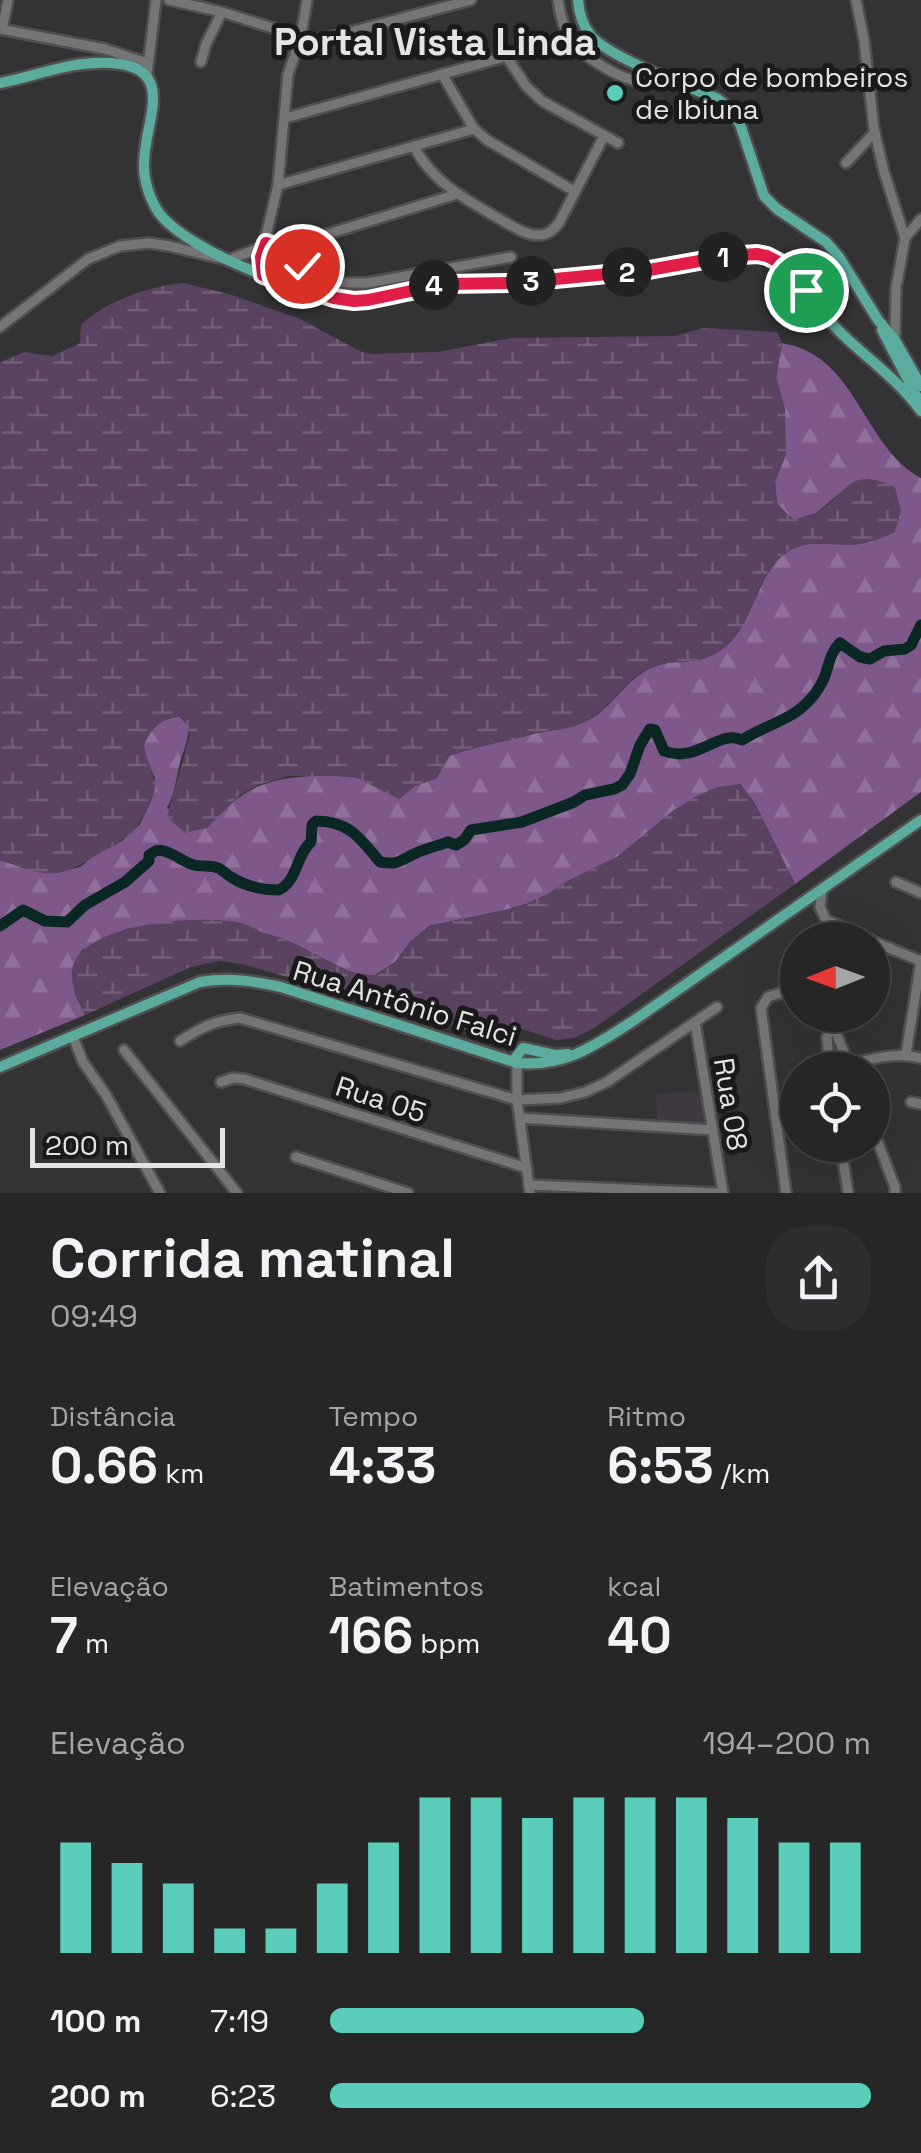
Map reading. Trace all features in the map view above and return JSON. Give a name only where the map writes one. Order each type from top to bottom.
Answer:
[{"type":"main road","points":[[578,0],[579,15],[593,38],[605,48],[718,99],[731,110],[740,124],[764,196],[832,249],[849,269],[916,386],[921,408]]},
{"type":"main road","points":[[0,84],[81,64],[110,62],[147,69],[153,113],[144,165],[148,189],[158,212],[174,227],[228,260],[263,275],[354,301],[444,284],[514,283],[649,270],[727,256],[767,256],[784,265],[834,326],[921,408]]},
{"type":"main road","points":[[878,320],[894,340],[921,397]]},
{"type":"main road","points":[[882,371],[916,386]]},
{"type":"main road","points":[[517,1063],[522,1048],[555,1055],[589,1050],[921,820]]},
{"type":"main road","name":"Rua Antônio Falci","points":[[0,1067],[200,982],[222,978],[281,988],[517,1063]]},
{"type":"street","points":[[8,0],[1,29],[105,49],[147,69],[156,0]]},
{"type":"street","points":[[169,0],[222,12],[299,41],[472,0]]},
{"type":"street","points":[[263,275],[261,257],[278,185],[288,74],[307,0]]},
{"type":"street","points":[[558,0],[570,39],[583,52],[624,77],[648,81],[661,74]]},
{"type":"street","points":[[856,0],[875,132],[904,238],[896,288],[894,340]]},
{"type":"street","points":[[201,62],[222,12]]},
{"type":"street","points":[[285,118],[570,39]]},
{"type":"street","points":[[506,56],[542,102],[618,144]]},
{"type":"street","points":[[442,74],[474,128],[486,140],[574,191]]},
{"type":"street","points":[[278,185],[474,128]]},
{"type":"street","points":[[846,163],[875,132]]},
{"type":"street","points":[[414,146],[425,163],[457,194],[518,229],[542,236],[552,232],[558,223],[604,136]]},
{"type":"street","points":[[0,327],[88,259],[120,246],[149,243],[228,260],[265,245],[288,246],[457,194]]},
{"type":"street","points":[[904,238],[921,220]]},
{"type":"street","points":[[288,246],[310,274],[322,280],[352,284],[511,257]]},
{"type":"street","points":[[896,882],[921,893]]},
{"type":"street","points":[[823,888],[820,907],[831,922]]},
{"type":"street","points":[[890,947],[921,960],[906,1054]]},
{"type":"street","points":[[780,993],[768,997],[760,1008],[786,1193]]},
{"type":"street","points":[[180,1040],[204,1026],[240,1018],[517,1100],[562,1098],[608,1082],[717,1007]]},
{"type":"street","name":"Rua 08","points":[[695,1022],[719,1193]]},
{"type":"street","points":[[73,1037],[83,1062],[106,1095],[160,1193]]},
{"type":"street","points":[[124,1050],[236,1193]]},
{"type":"street","points":[[890,1055],[921,1058]]},
{"type":"street","points":[[517,1063],[517,1100],[530,1189],[719,1193]]},
{"type":"street","name":"Rua 05","points":[[221,1082],[244,1079],[527,1168]]},
{"type":"street","points":[[520,1118],[712,1130]]},
{"type":"street","points":[[296,1157],[408,1193]]},
{"type":"street","points":[[843,1162],[848,1193]]},
{"type":"street","points":[[885,1162],[895,1193]]},
{"type":"shaded area","points":[[704,1090],[706,1126],[658,1124],[655,1094]]},
{"type":"green space","points":[[183,283],[229,294],[300,319],[372,354],[437,352],[511,338],[675,336],[703,328],[777,332],[782,343],[776,377],[785,408],[786,455],[775,481],[777,504],[794,520],[817,512],[859,480],[880,481],[895,487],[901,510],[895,532],[863,544],[808,544],[792,549],[774,563],[742,626],[724,648],[705,658],[652,667],[634,678],[597,714],[576,726],[449,756],[437,778],[415,786],[399,799],[357,778],[288,776],[240,795],[207,828],[185,833],[167,817],[189,738],[188,726],[180,717],[173,718],[158,724],[144,744],[154,791],[141,819],[125,838],[59,873],[33,871],[0,860],[0,362],[25,352],[52,356],[80,343],[81,325],[102,309],[143,291]]},
{"type":"green space","points":[[782,343],[802,349],[839,377],[889,450],[921,478],[921,792],[795,884],[754,802],[740,784],[674,810],[617,857],[548,894],[501,911],[429,926],[396,961],[374,976],[350,972],[286,940],[218,920],[126,929],[82,950],[72,970],[75,994],[85,1015],[0,1050],[0,860],[33,871],[57,873],[80,867],[122,841],[140,824],[151,801],[155,778],[144,744],[162,722],[180,717],[188,726],[167,808],[207,828],[243,795],[283,779],[352,777],[399,799],[415,786],[437,778],[448,756],[582,723],[643,672],[715,653],[736,635],[778,560],[808,544],[854,545],[852,483],[816,513],[794,520],[777,504],[775,481],[786,454],[776,377]]},
{"type":"green space","points":[[740,784],[754,802],[795,884],[593,1029],[574,1038],[556,1040],[516,1027],[460,1030],[438,1020],[242,964],[219,961],[191,967],[85,1015],[74,987],[72,970],[80,954],[96,941],[145,925],[173,921],[241,923],[296,944],[341,968],[377,975],[429,926],[501,911],[548,894],[617,857],[695,797],[717,787]]},
{"type":"waterway","points":[[0,926],[23,910],[45,921],[67,922],[85,905],[125,882],[157,850],[194,865],[219,868],[248,885],[279,890],[290,880],[311,842],[316,821],[345,828],[360,838],[380,862],[398,862],[448,842],[456,845],[471,830],[522,822],[585,795],[622,785],[650,729],[655,730],[664,751],[676,754],[724,739],[742,740],[804,706],[820,686],[840,643],[870,659],[884,651],[905,649],[921,625]]},
{"type":"place","name":"Corpo de bombeiros de Ibiuna","points":[[615,93]]},
{"type":"district","name":"Portal Vista Linda","points":[[435,42]]},
{"type":"route","points":[[302,266],[288,246],[266,243],[261,257],[263,275],[354,301],[444,284],[514,283],[649,270],[757,254],[784,265],[806,290]]}]
